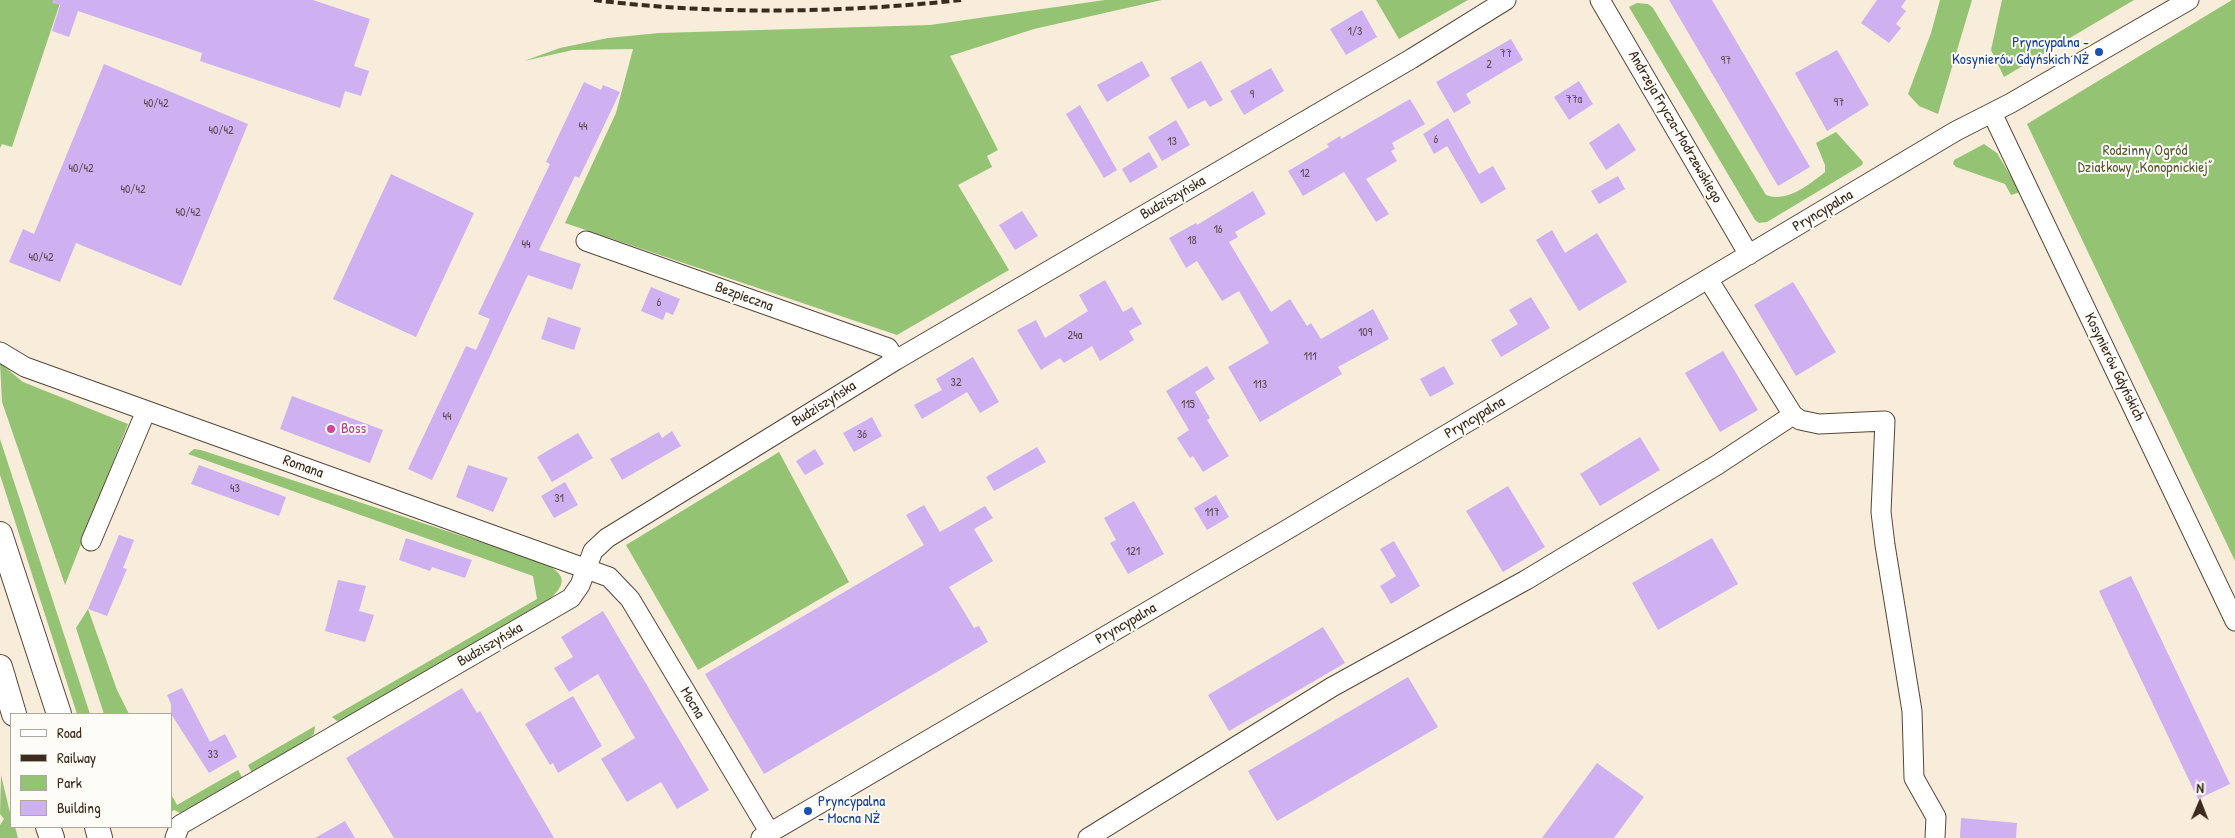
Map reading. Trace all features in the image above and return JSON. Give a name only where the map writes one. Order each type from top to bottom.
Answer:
[{"type":"main road","points":[[0,534],[59,713]]},
{"type":"main road","points":[[0,666],[14,713]]},
{"type":"street","name":"Budziszyńska","points":[[175,838],[180,825],[571,598],[580,586],[588,569],[593,550],[607,538],[896,360],[1402,64],[1506,0]]},
{"type":"street","name":"Andrzeja Frycza-Modrzewskiego","points":[[1600,0],[1749,254]]},
{"type":"street","name":"Pryncypalna","points":[[765,836],[1283,532],[1956,131],[1992,113],[2190,0]]},
{"type":"street","name":"Kosynierów Gdyńskich","points":[[1992,113],[2235,621]]},
{"type":"street","name":"Bezpieczna","points":[[586,240],[888,348],[896,360]]},
{"type":"street","points":[[1708,279],[1793,415],[1800,420],[1819,424],[1885,421],[1881,512],[1912,711],[1914,778],[1936,817],[1935,838]]},
{"type":"street","name":"Romana","points":[[0,352],[24,367],[609,578]]},
{"type":"street","points":[[91,540],[146,411]]},
{"type":"street","points":[[1088,838],[1332,687],[1534,575],[1717,465],[1793,415]]},
{"type":"street","name":"Mocna","points":[[609,578],[630,599],[765,836]]},
{"type":"green space","points":[[0,0],[61,0],[12,147],[2,144],[0,148]]},
{"type":"green space","points":[[1105,0],[1162,0],[1034,29],[950,56],[998,150],[987,156],[992,167],[958,185],[1009,270],[897,335],[565,223],[616,113],[633,49],[573,50],[524,61],[560,48],[608,38],[659,33],[930,25]]},
{"type":"green space","points":[[1376,0],[1468,0],[1399,39]]},
{"type":"green space","points":[[1940,0],[1972,0],[1938,114],[1919,106],[1908,94],[1931,33]]},
{"type":"green space","points":[[2002,0],[2134,0],[2004,77],[1991,50]]},
{"type":"green space","name":"Rodzinny Ogród Działkowy „Konopnickiej”","points":[[2232,0],[2235,0],[2235,561],[2027,124]]},
{"type":"green space","points":[[1637,3],[1648,4],[1653,8],[1766,195],[1782,196],[1798,191],[1825,172],[1825,165],[1816,143],[1836,132],[1863,162],[1862,165],[1767,222],[1759,223],[1755,220],[1629,7]]},
{"type":"green space","points":[[1984,144],[1997,153],[2020,192],[2011,195],[2005,184],[1956,167],[1953,164],[1954,160]]},
{"type":"green space","points":[[0,363],[23,382],[128,424],[65,585],[2,402]]},
{"type":"green space","points":[[0,439],[90,713],[77,713],[0,475]]},
{"type":"green space","points":[[194,449],[547,564],[560,575],[562,582],[552,597],[344,720],[337,721],[332,717],[537,599],[533,576],[188,454]]},
{"type":"green space","points":[[779,452],[849,582],[698,670],[626,545]]},
{"type":"green space","points":[[88,609],[117,690],[128,713],[104,713],[76,628]]},
{"type":"green space","points":[[315,726],[314,734],[308,739],[252,773],[248,765]]},
{"type":"green space","points":[[238,770],[243,779],[180,813],[174,810],[172,811],[172,796],[177,805]]},
{"type":"green space","points":[[1,775],[10,813],[10,828],[15,828],[18,838],[0,838],[0,825],[4,819],[0,814]]},
{"type":"building","points":[[53,0],[313,0],[370,19],[354,66],[369,71],[361,96],[345,91],[340,108],[200,61],[202,53],[78,11],[69,37],[52,31],[60,5],[52,3]]},
{"type":"building","points":[[1669,0],[1712,0],[1810,167],[1778,186]]},
{"type":"building","points":[[1877,0],[1906,0],[1901,7],[1906,11],[1896,24],[1901,28],[1889,43],[1861,23]]},
{"type":"building","points":[[1362,10],[1377,37],[1346,55],[1330,29]]},
{"type":"building","points":[[1511,39],[1523,60],[1466,94],[1471,103],[1454,113],[1436,82]]},
{"type":"building","points":[[1837,50],[1869,105],[1827,131],[1795,73]]},
{"type":"building","points":[[1142,61],[1150,76],[1107,102],[1097,85]]},
{"type":"building","points":[[1201,61],[1223,100],[1210,107],[1205,100],[1188,109],[1170,78]]},
{"type":"building","points":[[104,64],[248,124],[181,286],[76,243],[60,282],[9,262],[23,229],[34,234]]},
{"type":"building","points":[[1271,68],[1284,91],[1244,115],[1230,91]]},
{"type":"building","points":[[1579,81],[1593,104],[1569,120],[1554,97]]},
{"type":"building","points":[[584,82],[601,90],[603,85],[620,92],[579,178],[575,176],[539,250],[581,264],[572,290],[528,275],[432,480],[408,469],[466,346],[476,350],[490,319],[478,314],[550,164],[546,162]]},
{"type":"building","points":[[1410,99],[1425,124],[1392,143],[1395,149],[1391,151],[1397,161],[1366,179],[1389,214],[1376,222],[1344,172],[1303,196],[1288,171],[1329,147],[1327,144],[1340,136],[1341,139]]},
{"type":"building","points":[[1080,105],[1117,170],[1104,178],[1066,114]]},
{"type":"building","points":[[1448,118],[1479,174],[1493,166],[1506,189],[1481,204],[1447,146],[1434,154],[1423,134]]},
{"type":"building","points":[[1176,120],[1190,145],[1162,161],[1148,137]]},
{"type":"building","points":[[1619,123],[1636,150],[1606,170],[1589,143]]},
{"type":"building","points":[[1149,152],[1158,167],[1130,183],[1122,169]]},
{"type":"building","points":[[391,174],[474,213],[416,337],[333,299]]},
{"type":"building","points":[[1618,176],[1625,189],[1599,204],[1591,191]]},
{"type":"building","points":[[1253,191],[1266,214],[1235,232],[1238,237],[1229,242],[1271,312],[1290,299],[1307,326],[1311,323],[1321,339],[1373,309],[1389,339],[1338,367],[1342,374],[1260,422],[1228,367],[1269,343],[1239,291],[1222,301],[1197,261],[1186,268],[1169,238],[1196,223],[1197,225]]},
{"type":"building","points":[[1022,211],[1038,236],[1015,250],[999,225]]},
{"type":"building","points":[[1552,230],[1565,253],[1597,233],[1627,282],[1579,311],[1536,240]]},
{"type":"building","points":[[1105,280],[1123,312],[1132,307],[1142,324],[1129,331],[1134,340],[1100,361],[1092,346],[1064,363],[1060,358],[1041,370],[1017,330],[1036,320],[1045,338],[1088,311],[1079,295]]},
{"type":"building","points":[[1793,282],[1836,352],[1796,376],[1754,305]]},
{"type":"building","points":[[651,287],[680,299],[673,315],[666,312],[663,320],[641,311]]},
{"type":"building","points":[[1531,297],[1550,328],[1501,357],[1491,340],[1518,324],[1509,310]]},
{"type":"building","points":[[548,317],[581,328],[574,350],[541,339]]},
{"type":"building","points":[[1723,351],[1758,410],[1720,432],[1685,373]]},
{"type":"building","points":[[973,357],[999,402],[980,413],[967,392],[922,419],[914,405],[942,390],[936,379]]},
{"type":"building","points":[[1207,366],[1215,379],[1195,392],[1210,418],[1207,420],[1229,456],[1203,472],[1193,456],[1190,458],[1177,438],[1189,430],[1166,391]]},
{"type":"building","points":[[1444,366],[1454,384],[1430,397],[1420,379]]},
{"type":"building","name":"Boss","points":[[292,396],[383,430],[370,463],[280,429]]},
{"type":"building","points":[[872,417],[882,436],[854,452],[843,433]]},
{"type":"building","points":[[672,431],[681,446],[622,480],[610,459],[659,432],[662,438]]},
{"type":"building","points":[[578,433],[593,458],[552,482],[537,457]]},
{"type":"building","points":[[1640,437],[1660,470],[1600,506],[1580,474]]},
{"type":"building","points":[[1037,447],[1046,462],[994,491],[986,477]]},
{"type":"building","points":[[815,449],[824,464],[805,475],[796,461]]},
{"type":"building","points":[[199,465],[286,497],[279,516],[191,484]]},
{"type":"building","points":[[468,465],[508,478],[493,512],[456,497]]},
{"type":"building","points":[[565,482],[578,505],[554,518],[541,496]]},
{"type":"building","points":[[1508,486],[1545,547],[1503,572],[1466,511]]},
{"type":"building","points":[[1216,495],[1229,517],[1207,530],[1194,508]]},
{"type":"building","points":[[1134,501],[1164,554],[1128,574],[1110,543],[1116,540],[1104,518]]},
{"type":"building","points":[[924,505],[940,532],[985,506],[993,518],[974,529],[993,561],[949,587],[974,628],[979,626],[988,642],[764,774],[705,674],[924,545],[906,515]]},
{"type":"building","points":[[119,535],[134,540],[123,568],[127,569],[107,616],[88,609]]},
{"type":"building","points":[[406,538],[472,560],[465,578],[432,567],[430,571],[399,560]]},
{"type":"building","points":[[1712,538],[1738,584],[1658,630],[1632,583]]},
{"type":"building","points":[[1394,541],[1420,586],[1391,604],[1380,586],[1396,576],[1380,549]]},
{"type":"building","points":[[2131,576],[2230,784],[2198,799],[2099,591]]},
{"type":"building","points":[[338,580],[366,586],[359,611],[374,615],[365,642],[325,631]]},
{"type":"building","points":[[603,611],[709,790],[677,809],[661,782],[627,802],[601,759],[635,738],[598,674],[569,692],[554,668],[573,657],[561,637]]},
{"type":"building","points":[[1323,627],[1345,663],[1229,731],[1208,695]]},
{"type":"building","points":[[1408,677],[1438,727],[1277,821],[1248,771]]},
{"type":"building","points":[[182,688],[210,742],[225,734],[237,757],[209,773],[172,716],[171,704],[167,695]]},
{"type":"building","points":[[462,688],[477,713],[480,711],[554,838],[394,838],[346,758]]},
{"type":"building","points":[[573,696],[602,746],[558,773],[553,763],[550,765],[525,724]]},
{"type":"building","points":[[1597,763],[1644,797],[1614,838],[1542,838]]},
{"type":"building","points":[[1961,818],[2017,823],[2016,838],[1960,838]]},
{"type":"building","points":[[345,821],[355,838],[315,838]]},
{"type":"railway","points":[[594,0],[639,5],[731,10],[824,10],[961,0]]},
{"type":"place","name":"Pryncypalna - Kosynierów Gdyńskich NŻ","points":[[2099,52]]},
{"type":"place","name":"Boss","points":[[331,429]]},
{"type":"place","name":"Pryncypalna - Mocna NŻ","points":[[808,811]]}]
